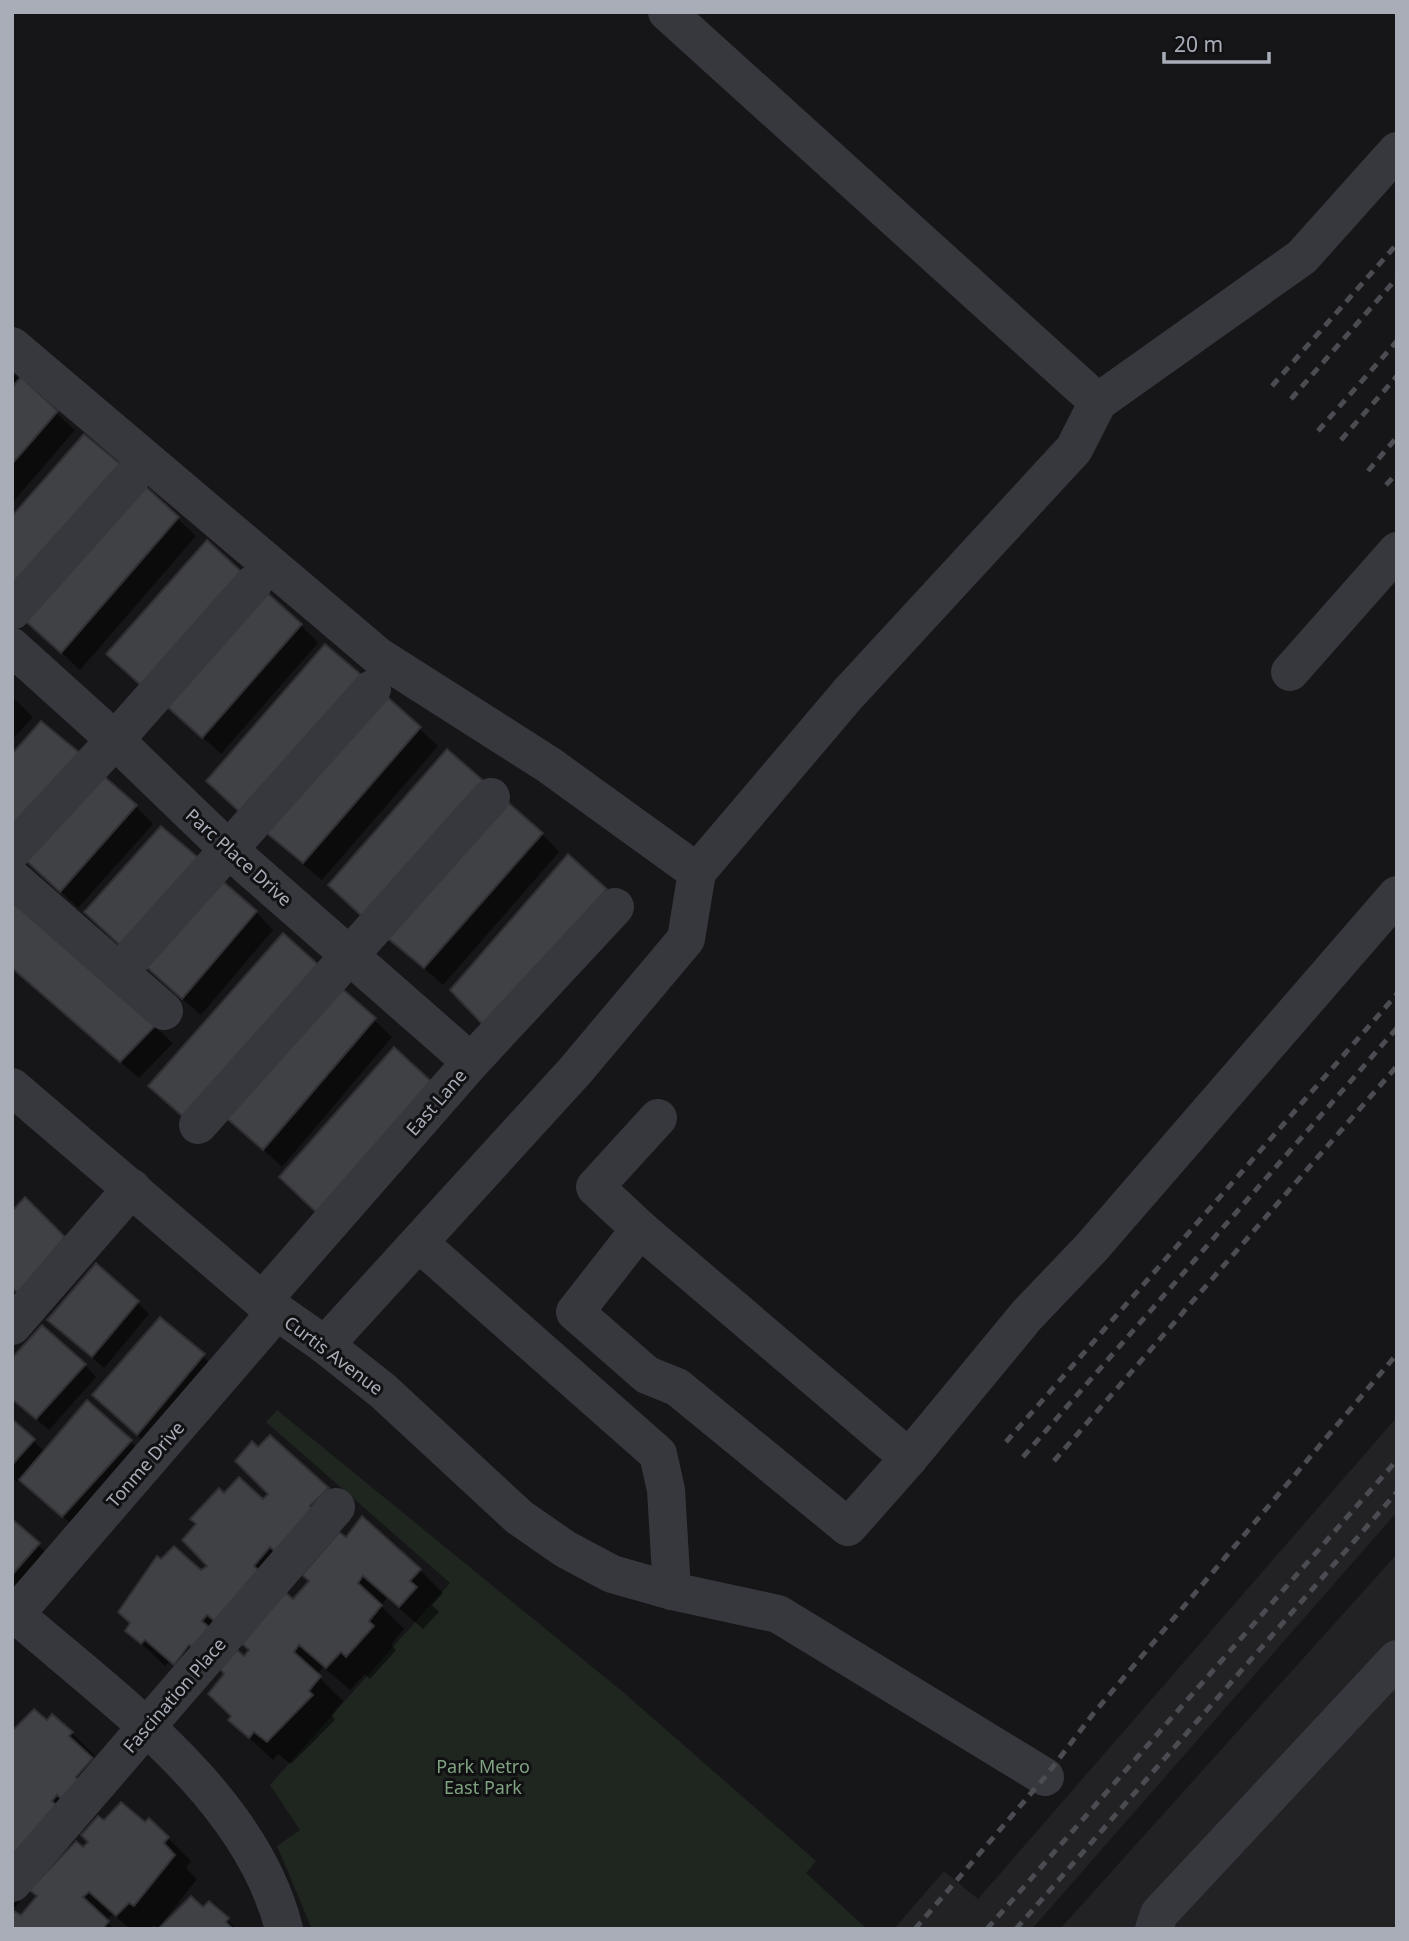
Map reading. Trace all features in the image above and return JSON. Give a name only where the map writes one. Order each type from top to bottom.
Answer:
[{"type":"street","points":[[667,12],[1098,402]]},
{"type":"street","points":[[325,1345],[575,1071],[686,939],[696,872],[848,694],[1074,449],[1098,402],[1302,257],[1397,151]]},
{"type":"street","points":[[12,346],[378,656],[549,765],[696,872]]},
{"type":"street","points":[[12,611],[131,479]]},
{"type":"street","points":[[1290,673],[1397,551]]},
{"type":"street","points":[[12,851],[253,584]]},
{"type":"street","name":"Parc Place Drive","points":[[12,647],[115,740],[228,849],[471,1062]]},
{"type":"street","points":[[120,972],[372,689]]},
{"type":"street","points":[[198,1125],[491,797]]},
{"type":"street","points":[[12,877],[164,1011]]},
{"type":"street","points":[[640,1229],[575,1312],[647,1375],[677,1387],[848,1527],[1027,1315],[1092,1247],[1397,895]]},
{"type":"street","name":"East Lane","points":[[269,1306],[471,1062],[615,907]]},
{"type":"street","name":"Curtis Avenue","points":[[12,1087],[269,1306],[325,1345],[383,1391],[519,1517],[565,1549],[612,1574],[672,1591],[778,1614],[1045,1777]]},
{"type":"street","points":[[659,1118],[596,1187],[640,1229],[909,1458]]},
{"type":"street","points":[[12,1326],[132,1188]]},
{"type":"street","points":[[419,1243],[658,1454],[666,1490],[672,1591]]},
{"type":"street","name":"Tonme Drive","points":[[14,1616],[269,1306]]},
{"type":"street","name":"Fascination Place","points":[[12,1883],[336,1507]]},
{"type":"street","points":[[14,1616],[146,1728],[202,1783],[250,1848],[267,1882],[284,1929]]},
{"type":"street","points":[[1154,1929],[1158,1914],[1397,1659]]},
{"type":"shaded area","points":[[1397,1417],[1397,1512],[1032,1929],[894,1929],[944,1871],[978,1899]]},
{"type":"shaded area","points":[[1397,1554],[1397,1929],[1060,1929]]},
{"type":"green space","name":"Park Metro East Park","points":[[277,1410],[623,1692],[816,1861],[806,1873],[867,1929],[312,1929],[277,1846],[300,1830],[270,1785],[450,1583],[266,1422]]},
{"type":"building","points":[[21,377],[58,411],[12,464],[12,387]]},
{"type":"building","points":[[84,434],[123,466],[12,593],[12,516]]},
{"type":"building","points":[[143,484],[179,517],[61,653],[23,619]]},
{"type":"building","points":[[207,540],[244,574],[144,688],[106,654]]},
{"type":"building","points":[[264,590],[302,624],[202,738],[163,703]]},
{"type":"building","points":[[325,644],[364,677],[243,815],[206,781]]},
{"type":"building","points":[[384,694],[421,727],[303,863],[264,831]]},
{"type":"building","points":[[41,721],[80,753],[12,832],[12,754]]},
{"type":"building","points":[[447,749],[486,783],[366,920],[328,885]]},
{"type":"building","points":[[98,771],[137,805],[60,892],[22,857]]},
{"type":"building","points":[[503,798],[543,833],[424,968],[385,936]]},
{"type":"building","points":[[161,826],[201,860],[123,948],[84,912]]},
{"type":"building","points":[[568,854],[607,889],[485,1027],[450,990]]},
{"type":"building","points":[[218,877],[257,911],[182,999],[143,964]]},
{"type":"building","points":[[12,899],[157,1024],[120,1062],[12,968]]},
{"type":"building","points":[[283,933],[321,967],[188,1121],[148,1086]]},
{"type":"building","points":[[338,985],[376,1018],[263,1150],[224,1116]]},
{"type":"building","points":[[394,1047],[432,1082],[316,1212],[279,1177]]},
{"type":"building","points":[[25,1197],[65,1237],[18,1293],[12,1288],[12,1211]]},
{"type":"building","points":[[96,1263],[139,1301],[92,1357],[47,1320]]},
{"type":"building","points":[[160,1317],[205,1354],[137,1435],[92,1395]]},
{"type":"building","points":[[42,1325],[86,1364],[36,1419],[12,1399],[12,1358]]},
{"type":"building","points":[[87,1400],[132,1440],[62,1517],[19,1480]]},
{"type":"building","points":[[12,1419],[35,1439],[12,1465]]},
{"type":"building","points":[[270,1435],[329,1488],[310,1506],[315,1513],[277,1554],[270,1547],[254,1566],[261,1572],[214,1621],[207,1615],[202,1621],[209,1627],[195,1649],[189,1645],[174,1665],[145,1640],[141,1644],[125,1631],[130,1623],[118,1612],[157,1556],[161,1559],[174,1546],[201,1570],[207,1566],[182,1540],[196,1524],[190,1519],[219,1488],[224,1493],[239,1477],[263,1499],[268,1494],[235,1461],[252,1441],[258,1447]]},
{"type":"building","points":[[362,1516],[421,1569],[410,1581],[417,1587],[399,1607],[363,1576],[358,1583],[382,1605],[369,1621],[374,1626],[346,1657],[341,1652],[326,1668],[299,1645],[294,1652],[321,1676],[309,1691],[313,1695],[267,1742],[254,1732],[249,1738],[228,1720],[231,1716],[208,1694],[224,1674],[220,1669],[237,1650],[244,1656],[249,1650],[242,1644],[285,1592],[293,1599],[309,1581],[302,1575],[339,1532],[346,1537]]},
{"type":"building","points":[[12,1519],[40,1543],[12,1575]]},
{"type":"building","points":[[34,1709],[47,1720],[52,1714],[73,1732],[69,1736],[93,1758],[76,1777],[80,1782],[64,1802],[57,1795],[52,1801],[59,1807],[12,1857],[12,1731]]},
{"type":"building","points":[[121,1802],[145,1822],[149,1818],[169,1837],[164,1843],[175,1855],[134,1906],[129,1903],[116,1916],[89,1892],[83,1897],[109,1921],[103,1929],[12,1929],[12,1910],[21,1915],[37,1896],[29,1890],[76,1841],[83,1847],[88,1842],[81,1835],[98,1816],[104,1820]]},
{"type":"building","points":[[191,1896],[203,1907],[209,1901],[229,1918],[226,1922],[233,1929],[158,1929]]},
{"type":"railway","points":[[1272,386],[1397,244]]},
{"type":"railway","points":[[1291,399],[1397,278]]},
{"type":"railway","points":[[1318,431],[1397,341]]},
{"type":"railway","points":[[1341,440],[1397,376]]},
{"type":"railway","points":[[1368,471],[1397,437]]},
{"type":"railway","points":[[1386,485],[1397,473]]},
{"type":"railway","points":[[1006,1442],[1397,994]]},
{"type":"railway","points":[[1023,1457],[1397,1028]]},
{"type":"railway","points":[[1054,1461],[1397,1066]]},
{"type":"railway","points":[[915,1929],[1397,1354]]},
{"type":"railway","points":[[987,1929],[1397,1460]]},
{"type":"railway","points":[[1016,1929],[1397,1492]]}]
